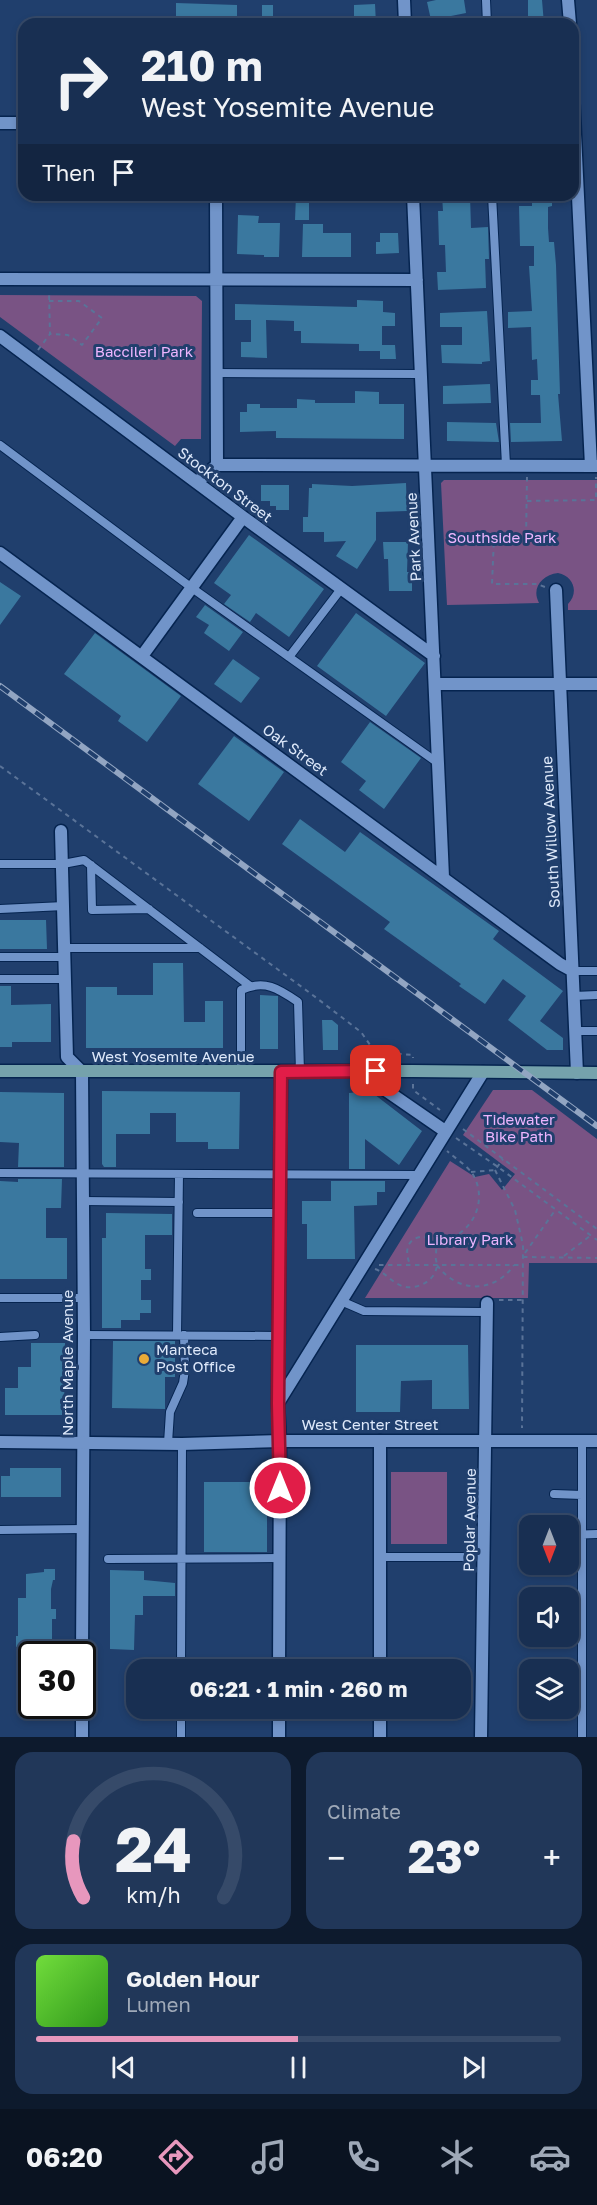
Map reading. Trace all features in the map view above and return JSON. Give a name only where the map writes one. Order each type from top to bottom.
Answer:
[{"type":"main road","name":"West Yosemite Avenue","points":[[0,1071],[597,1073]]},
{"type":"street","points":[[404,0],[405,18]]},
{"type":"street","points":[[568,0],[570,18]]},
{"type":"street","points":[[0,123],[18,123]]},
{"type":"street","points":[[197,482],[217,465],[594,466],[579,200]]},
{"type":"street","points":[[216,201],[217,465]]},
{"type":"street","name":"Park Avenue","points":[[413,201],[419,374],[426,465],[443,878]]},
{"type":"street","points":[[0,279],[417,280]]},
{"type":"street","name":"Stockton Street","points":[[0,336],[434,656]]},
{"type":"street","points":[[142,656],[243,517]]},
{"type":"street","name":"Oak Street","points":[[0,553],[560,964],[573,971]]},
{"type":"street","name":"South Willow Avenue","points":[[556,590],[577,1073]]},
{"type":"street","points":[[435,684],[597,684]]},
{"type":"street","points":[[61,831],[67,1057],[82,1072]]},
{"type":"street","points":[[358,1071],[445,1131]]},
{"type":"street","name":"North Maple Avenue","points":[[82,1072],[84,1298],[82,1641]]},
{"type":"street","points":[[279,1659],[280,1441],[278,1404],[281,1072]]},
{"type":"street","points":[[278,1404],[483,1072]]},
{"type":"street","name":"Poplar Avenue","points":[[481,1737],[487,1307]]},
{"type":"street","name":"West Center Street","points":[[0,1442],[182,1444],[486,1439],[597,1441]]},
{"type":"street","points":[[380,1441],[380,1659]]},
{"type":"street","points":[[82,1719],[82,1737]]},
{"type":"street","points":[[279,1719],[279,1737]]},
{"type":"street","points":[[380,1719],[380,1737]]},
{"type":"lane","points":[[486,0],[487,18]]},
{"type":"lane","points":[[492,201],[506,465]]},
{"type":"lane","points":[[216,373],[419,374]]},
{"type":"lane","points":[[0,445],[192,588],[438,763]]},
{"type":"lane","points":[[289,657],[342,589]]},
{"type":"lane","points":[[0,864],[63,864],[84,860],[250,986]]},
{"type":"lane","points":[[91,865],[92,910],[149,909]]},
{"type":"lane","points":[[0,909],[64,906]]},
{"type":"lane","points":[[0,957],[65,952],[200,948]]},
{"type":"lane","points":[[573,971],[597,971]]},
{"type":"lane","points":[[0,979],[66,979]]},
{"type":"lane","points":[[241,1072],[241,990],[250,986],[275,986],[298,1002],[300,1072]]},
{"type":"lane","points":[[574,996],[597,995]]},
{"type":"lane","points":[[576,1031],[597,1031]]},
{"type":"lane","points":[[0,1173],[418,1175]]},
{"type":"lane","points":[[168,1443],[170,1412],[183,1383],[185,1370],[181,1335],[179,1174]]},
{"type":"lane","points":[[83,1201],[179,1202]]},
{"type":"lane","points":[[197,1213],[280,1213]]},
{"type":"lane","points":[[0,1298],[84,1298]]},
{"type":"lane","points":[[342,1300],[364,1311],[487,1307]]},
{"type":"lane","points":[[0,1337],[35,1335]]},
{"type":"lane","points":[[84,1335],[279,1336]]},
{"type":"lane","points":[[582,1441],[582,1737]]},
{"type":"lane","points":[[181,1659],[182,1444]]},
{"type":"lane","points":[[554,1494],[582,1495]]},
{"type":"lane","points":[[0,1530],[82,1529]]},
{"type":"lane","points":[[579,1534],[597,1534]]},
{"type":"lane","points":[[380,1557],[466,1557]]},
{"type":"lane","points":[[108,1559],[280,1558]]},
{"type":"lane","points":[[181,1719],[181,1737]]},
{"type":"path","points":[[32,359],[50,334],[49,279]]},
{"type":"path","points":[[50,301],[79,301],[102,318],[82,345],[68,335],[50,334]]},
{"type":"path","points":[[527,465],[526,539],[494,538],[492,584],[537,584],[556,590]]},
{"type":"path","points":[[527,501],[596,500],[594,466]]},
{"type":"path","points":[[445,1131],[597,1240]]},
{"type":"path","points":[[434,1243],[455,1236],[465,1228],[476,1213],[480,1197],[478,1186],[471,1172],[438,1144]]},
{"type":"path","points":[[471,1172],[495,1170],[504,1159]]},
{"type":"path","points":[[495,1170],[518,1216],[523,1256],[523,1440]]},
{"type":"path","points":[[523,1256],[556,1209]]},
{"type":"path","points":[[562,1258],[591,1235]]},
{"type":"path","points":[[363,1265],[386,1273],[396,1284],[411,1287],[426,1283],[437,1265],[434,1243],[426,1237],[417,1237],[410,1242],[407,1249],[410,1265]]},
{"type":"path","points":[[523,1256],[597,1258]]},
{"type":"path","points":[[363,1265],[523,1265]]},
{"type":"path","points":[[437,1265],[451,1280],[472,1287],[492,1283],[502,1278],[514,1265]]},
{"type":"path","points":[[487,1307],[500,1299],[523,1300]]},
{"type":"green space","name":"Baccileri Park","points":[[0,295],[196,296],[202,301],[201,439],[181,439],[175,446],[0,317]]},
{"type":"green space","name":"Southside Park","points":[[444,480],[597,480],[597,610],[568,610],[568,604],[573,595],[573,586],[568,578],[558,573],[547,576],[537,587],[539,603],[447,605],[441,483]]},
{"type":"green space","name":"Library Park","points":[[493,1090],[532,1090],[597,1139],[597,1263],[529,1263],[528,1298],[365,1298],[450,1161],[475,1177],[489,1174],[502,1190],[515,1174],[463,1135]]},
{"type":"green space","points":[[391,1472],[447,1472],[447,1544],[391,1544]]},
{"type":"building","points":[[464,0],[466,13],[431,18],[427,2]]},
{"type":"building","points":[[528,0],[542,0],[544,18],[528,18]]},
{"type":"building","points":[[176,3],[237,5],[237,18],[176,18]]},
{"type":"building","points":[[375,4],[376,18],[354,18],[354,5]]},
{"type":"building","points":[[262,5],[273,5],[273,18],[262,18]]},
{"type":"building","points":[[296,201],[309,201],[309,220],[295,220]]},
{"type":"building","points":[[442,201],[470,201],[471,228],[488,227],[489,259],[485,259],[486,288],[438,290],[437,272],[446,272],[445,245],[439,245],[438,211],[443,211]]},
{"type":"building","points":[[532,201],[552,201],[552,206],[548,207],[548,228],[549,242],[554,242],[556,265],[560,394],[558,394],[562,441],[511,442],[510,423],[541,423],[540,395],[531,395],[531,380],[538,380],[537,359],[532,360],[531,327],[508,328],[508,312],[532,311],[529,266],[534,266],[534,246],[520,246],[519,206],[532,206]]},
{"type":"building","points":[[238,215],[259,216],[258,223],[280,223],[279,257],[237,254]]},
{"type":"building","points":[[303,224],[323,224],[323,233],[351,233],[351,257],[302,257]]},
{"type":"building","points":[[380,233],[398,233],[399,253],[376,254],[376,242],[380,242]]},
{"type":"building","points":[[357,300],[383,301],[383,312],[395,313],[395,326],[382,326],[382,345],[395,345],[396,359],[380,359],[380,351],[359,351],[359,344],[301,343],[301,331],[294,331],[294,321],[266,320],[267,358],[241,357],[241,342],[251,342],[251,320],[235,320],[235,304],[357,307]]},
{"type":"building","points":[[487,311],[490,361],[482,362],[482,364],[442,363],[441,345],[462,345],[462,327],[440,327],[440,313]]},
{"type":"building","points":[[490,384],[491,403],[443,404],[443,386]]},
{"type":"building","points":[[355,391],[379,392],[379,404],[404,404],[404,439],[276,438],[276,431],[240,432],[240,412],[247,412],[247,404],[260,404],[260,408],[297,408],[297,399],[315,400],[315,403],[355,403]]},
{"type":"building","points":[[447,422],[496,423],[499,442],[447,441]]},
{"type":"building","points":[[406,483],[407,511],[376,512],[376,540],[357,569],[336,556],[346,541],[324,542],[324,532],[303,532],[303,517],[308,517],[309,488],[312,488],[312,484],[352,486]]},
{"type":"building","points":[[261,485],[289,485],[289,510],[276,510],[276,506],[270,506],[270,501],[261,501]]},
{"type":"building","points":[[249,535],[324,589],[289,637],[256,613],[250,622],[224,604],[231,595],[214,583]]},
{"type":"building","points":[[383,542],[408,542],[407,572],[412,572],[412,591],[389,591],[388,559],[384,559]]},
{"type":"building","points":[[0,582],[21,596],[0,625]]},
{"type":"building","points":[[205,605],[243,632],[229,651],[204,633],[209,625],[196,617]]},
{"type":"building","points":[[356,613],[425,663],[386,716],[317,666]]},
{"type":"building","points":[[95,633],[181,696],[147,742],[118,721],[121,716],[64,674]]},
{"type":"building","points":[[233,659],[260,678],[241,703],[214,684]]},
{"type":"building","points":[[370,722],[421,758],[384,809],[359,790],[366,781],[341,762]]},
{"type":"building","points":[[234,736],[284,772],[249,821],[198,784]]},
{"type":"building","points":[[300,819],[345,852],[360,832],[499,931],[493,939],[563,991],[540,1021],[563,1038],[563,1050],[547,1050],[508,1020],[526,996],[503,979],[485,1004],[384,929],[390,922],[282,844]]},
{"type":"building","points":[[0,920],[46,920],[47,949],[0,949]]},
{"type":"building","points":[[153,963],[183,963],[184,1022],[205,1022],[205,1001],[223,1001],[223,1048],[86,1048],[86,987],[117,987],[117,995],[153,995]]},
{"type":"building","points":[[0,986],[11,986],[11,1005],[51,1004],[51,1042],[12,1042],[12,1047],[0,1047]]},
{"type":"building","points":[[260,995],[278,996],[278,1049],[260,1049]]},
{"type":"building","points":[[322,1020],[332,1020],[338,1025],[338,1050],[323,1050]]},
{"type":"building","points":[[102,1091],[240,1092],[239,1149],[208,1149],[208,1142],[176,1142],[176,1113],[150,1113],[150,1134],[116,1134],[116,1167],[104,1167],[102,1164]]},
{"type":"building","points":[[370,1091],[422,1131],[399,1165],[365,1139],[365,1169],[349,1169],[349,1093]]},
{"type":"building","points":[[0,1092],[64,1093],[64,1167],[18,1167],[19,1143],[0,1142]]},
{"type":"building","points":[[18,1179],[62,1179],[61,1208],[46,1208],[46,1238],[67,1238],[67,1279],[0,1279],[0,1181],[18,1182]]},
{"type":"building","points":[[331,1181],[385,1181],[385,1192],[377,1192],[377,1205],[354,1206],[355,1259],[307,1259],[307,1224],[302,1224],[302,1201],[331,1201]]},
{"type":"building","points":[[106,1213],[172,1214],[172,1235],[145,1235],[145,1269],[151,1269],[151,1280],[141,1280],[141,1300],[151,1300],[151,1313],[140,1313],[140,1320],[121,1320],[121,1328],[102,1328],[102,1238],[106,1238]]},
{"type":"building","name":"Manteca Post Office","points":[[113,1341],[175,1341],[175,1377],[165,1377],[165,1409],[112,1408]]},
{"type":"building","points":[[31,1343],[65,1343],[64,1415],[5,1415],[5,1388],[18,1388],[18,1367],[31,1367]]},
{"type":"building","points":[[356,1345],[468,1345],[469,1409],[432,1409],[432,1380],[401,1381],[400,1412],[356,1412]]},
{"type":"building","points":[[10,1468],[61,1468],[61,1497],[1,1497],[1,1476],[10,1476]]},
{"type":"building","points":[[204,1482],[267,1482],[267,1552],[204,1552]]},
{"type":"building","points":[[44,1569],[55,1569],[55,1580],[53,1580],[51,1589],[51,1609],[56,1609],[56,1619],[52,1619],[52,1641],[18,1641],[18,1647],[16,1647],[18,1598],[26,1598],[26,1574],[44,1572]]},
{"type":"building","points":[[110,1570],[144,1571],[144,1580],[175,1583],[175,1596],[143,1596],[143,1615],[135,1615],[134,1650],[110,1649]]},
{"type":"railway","points":[[0,686],[597,1126]]},
{"type":"place","name":"Manteca Post Office","points":[[144,1359]]},
{"type":"route","points":[[280,1488],[278,1404],[281,1072],[376,1071]]},
{"type":"park label","name":"Tidewater Bike Path","points":[[519,1128]]}]
